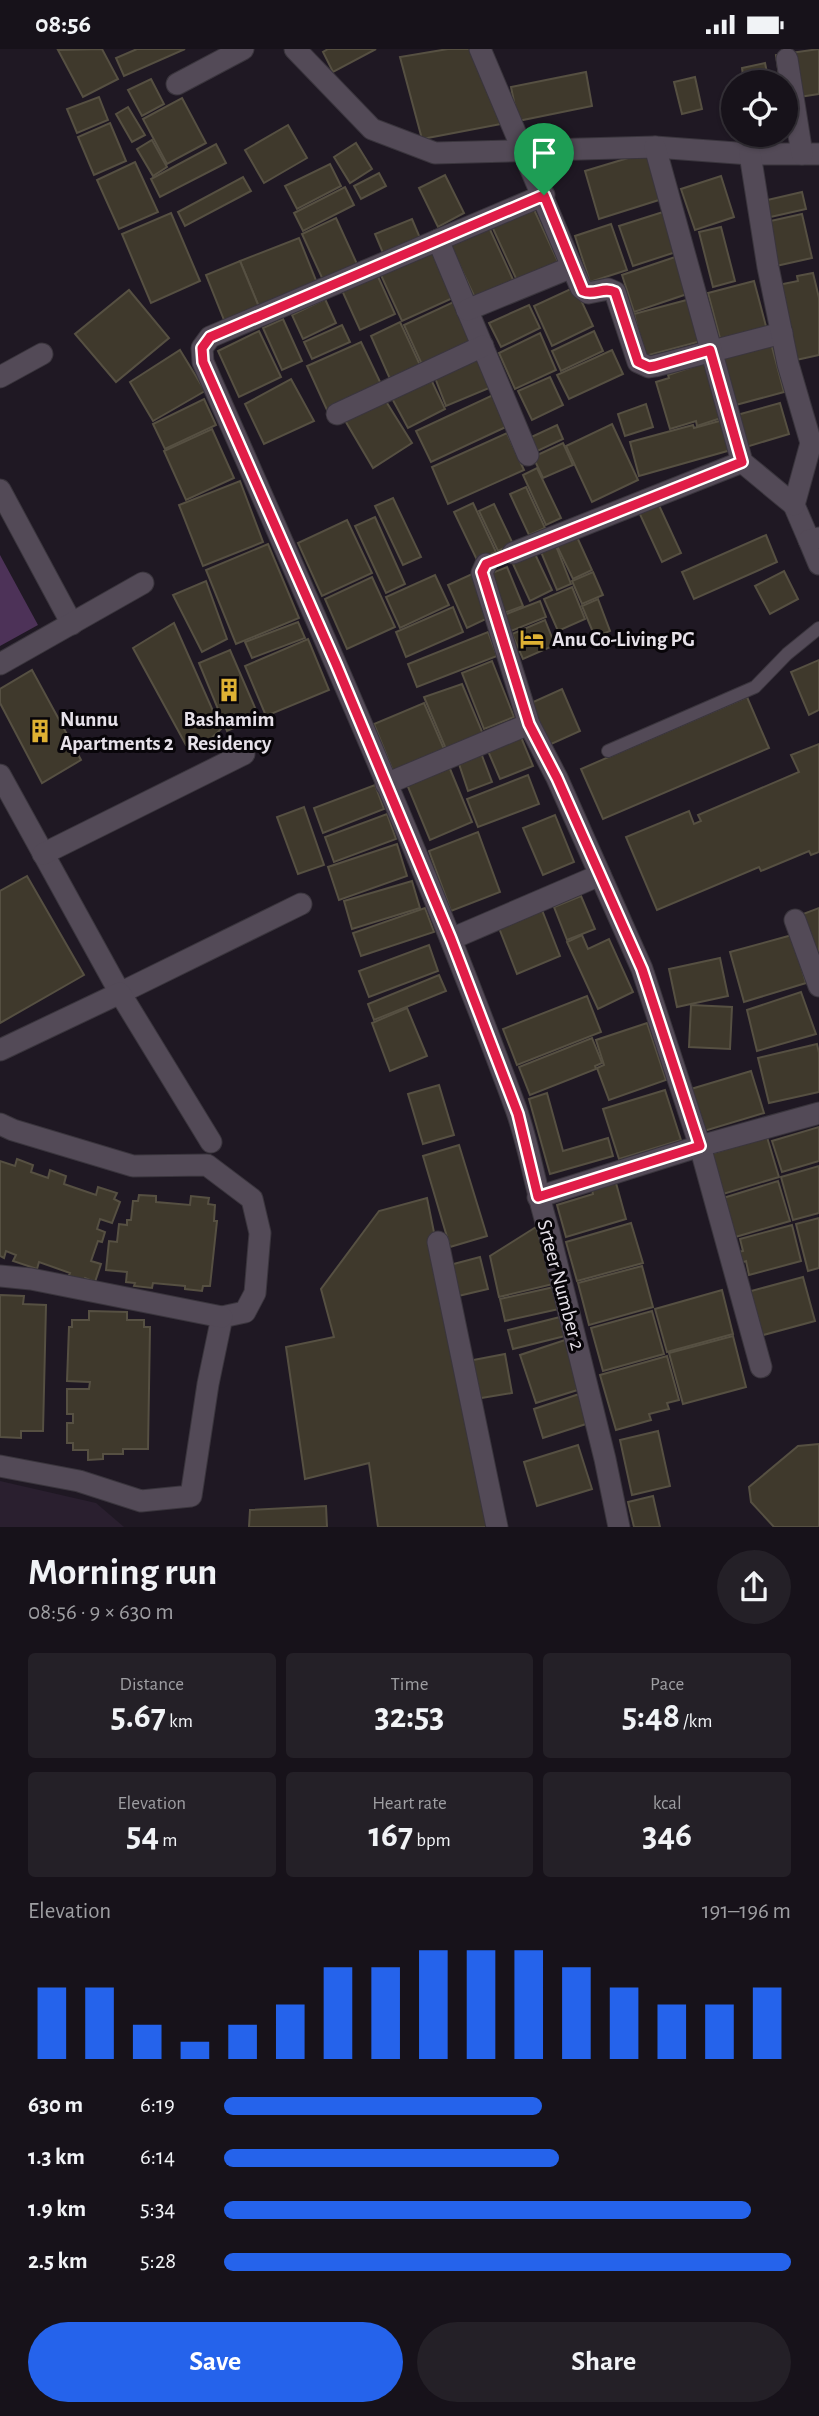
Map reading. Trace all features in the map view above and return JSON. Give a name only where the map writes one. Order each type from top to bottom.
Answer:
[{"type":"street","points":[[177,84],[243,49]]},
{"type":"street","points":[[295,49],[372,129],[435,153],[655,147],[750,154],[811,154],[787,59]]},
{"type":"street","points":[[480,49],[585,293],[608,289],[615,292],[636,358],[643,365],[655,366],[782,333]]},
{"type":"street","points":[[655,147],[742,462],[794,505],[814,539],[819,564]]},
{"type":"street","points":[[750,154],[768,267],[788,364],[811,443],[794,505]]},
{"type":"street","name":"Srteer Number 2","points":[[544,195],[210,337],[202,348],[203,362],[451,939],[518,1114],[605,1459],[619,1527]]},
{"type":"street","points":[[438,240],[528,455]]},
{"type":"street","points":[[467,310],[572,267]]},
{"type":"street","points":[[337,414],[482,346]]},
{"type":"street","points":[[0,377],[42,353]]},
{"type":"street","points":[[513,553],[742,462]]},
{"type":"street","points":[[0,490],[72,624]]},
{"type":"street","points":[[486,564],[482,572],[529,724],[557,778],[642,969],[700,1146],[761,1367]]},
{"type":"street","points":[[0,664],[143,583]]},
{"type":"street","points":[[386,784],[529,724]]},
{"type":"street","points":[[43,854],[244,754]]},
{"type":"street","points":[[0,775],[120,993],[211,1142]]},
{"type":"street","points":[[451,939],[600,875]]},
{"type":"street","points":[[0,1050],[301,904]]},
{"type":"street","points":[[795,920],[819,986]]},
{"type":"street","points":[[538,1197],[700,1146],[819,1113]]},
{"type":"street","points":[[0,1123],[13,1130],[133,1166],[207,1165],[252,1199],[260,1233],[255,1293],[245,1312],[222,1317],[31,1279],[0,1276]]},
{"type":"street","points":[[438,1242],[496,1527]]},
{"type":"street","points":[[0,1466],[79,1481],[141,1501],[191,1496],[208,1384],[222,1317]]},
{"type":"lane","points":[[486,564],[513,553]]},
{"type":"lane","points":[[608,751],[755,687],[787,654],[819,628]]},
{"type":"shaded area","points":[[0,555],[38,625],[0,646]]},
{"type":"shaded area","points":[[0,1481],[96,1503],[124,1527],[0,1527]]},
{"type":"building","points":[[102,49],[118,79],[83,97],[58,50]]},
{"type":"building","points":[[137,49],[185,49],[124,76],[116,58]]},
{"type":"building","points":[[328,49],[376,49],[333,72],[323,52]]},
{"type":"building","points":[[448,49],[473,49],[501,124],[422,139],[400,57]]},
{"type":"building","points":[[819,49],[819,94],[798,97],[798,70],[778,70],[776,55]]},
{"type":"building","points":[[765,63],[766,70],[742,70]]},
{"type":"building","points":[[586,72],[592,106],[518,121],[511,87]]},
{"type":"building","points":[[695,77],[702,109],[682,114],[674,82]]},
{"type":"building","points":[[151,79],[164,104],[142,116],[128,90]]},
{"type":"building","points":[[99,97],[108,120],[77,133],[67,109]]},
{"type":"building","points":[[182,98],[206,143],[167,164],[143,119]]},
{"type":"building","points":[[128,107],[145,135],[132,142],[116,114]]},
{"type":"building","points":[[110,123],[126,161],[94,175],[78,137]]},
{"type":"building","points":[[288,125],[307,158],[264,183],[245,150]]},
{"type":"building","points":[[152,140],[167,167],[153,176],[137,149]]},
{"type":"building","points":[[356,143],[372,169],[350,183],[334,157]]},
{"type":"building","points":[[216,144],[226,163],[160,197],[151,179]]},
{"type":"building","points":[[648,152],[662,199],[599,219],[585,171]]},
{"type":"building","points":[[135,162],[158,212],[119,229],[97,180]]},
{"type":"building","points":[[330,164],[341,186],[297,209],[285,186]]},
{"type":"building","points":[[379,173],[386,186],[361,199],[354,186]]},
{"type":"building","points":[[445,175],[464,213],[438,227],[419,188]]},
{"type":"building","points":[[721,176],[734,217],[695,230],[681,189]]},
{"type":"building","points":[[243,177],[251,191],[185,226],[178,212]]},
{"type":"building","points":[[345,187],[354,205],[303,231],[294,213]]},
{"type":"building","points":[[802,192],[806,209],[766,218],[763,201]]},
{"type":"building","points":[[531,203],[560,266],[519,285],[490,222]]},
{"type":"building","points":[[666,211],[679,251],[633,266],[619,226]]},
{"type":"building","points":[[171,213],[200,281],[151,303],[122,234]]},
{"type":"building","points":[[802,214],[812,258],[776,266],[766,222]]},
{"type":"building","points":[[336,218],[357,264],[323,280],[302,234]]},
{"type":"building","points":[[412,219],[420,238],[383,253],[375,234]]},
{"type":"building","points":[[487,223],[515,284],[477,302],[448,241]]},
{"type":"building","points":[[611,224],[627,270],[590,282],[575,236]]},
{"type":"building","points":[[721,227],[735,281],[713,287],[699,232]]},
{"type":"building","points":[[299,238],[317,283],[259,307],[240,261]]},
{"type":"building","points":[[432,248],[455,297],[402,321],[380,273]]},
{"type":"building","points":[[675,257],[687,294],[634,312],[622,275]]},
{"type":"building","points":[[240,261],[259,307],[224,320],[206,275]]},
{"type":"building","points":[[375,270],[395,314],[360,330],[340,286]]},
{"type":"building","points":[[813,273],[819,298],[819,355],[796,360],[778,285],[798,281],[797,276]]},
{"type":"building","points":[[754,281],[767,330],[721,342],[708,293]]},
{"type":"building","points":[[575,287],[593,326],[552,346],[534,306]]},
{"type":"building","points":[[129,290],[169,338],[116,382],[75,334]]},
{"type":"building","points":[[694,298],[705,340],[645,356],[634,314]]},
{"type":"building","points":[[325,299],[336,323],[303,339],[292,315]]},
{"type":"building","points":[[460,299],[480,343],[424,369],[404,325]]},
{"type":"building","points":[[529,305],[540,328],[501,347],[489,323]]},
{"type":"building","points":[[283,319],[302,361],[282,370],[263,328]]},
{"type":"building","points":[[400,322],[420,365],[390,379],[371,336]]},
{"type":"building","points":[[342,325],[350,342],[312,359],[304,342]]},
{"type":"building","points":[[259,331],[281,377],[239,397],[218,351]]},
{"type":"building","points":[[594,331],[603,351],[561,371],[552,351]]},
{"type":"building","points":[[540,333],[556,370],[515,389],[499,353]]},
{"type":"building","points":[[361,342],[382,386],[327,410],[307,366]]},
{"type":"building","points":[[771,343],[784,392],[732,406],[719,358]]},
{"type":"building","points":[[180,350],[205,391],[153,421],[130,382]]},
{"type":"building","points":[[612,350],[623,374],[569,399],[557,375]]},
{"type":"building","points":[[481,352],[494,386],[446,406],[432,370]]},
{"type":"building","points":[[704,363],[721,418],[697,426],[696,421],[670,429],[656,382]]},
{"type":"building","points":[[428,373],[445,409],[408,428],[388,391]]},
{"type":"building","points":[[550,377],[563,405],[532,420],[518,391]]},
{"type":"building","points":[[291,379],[314,421],[264,444],[245,404]]},
{"type":"building","points":[[382,395],[412,443],[373,468],[343,417]]},
{"type":"building","points":[[493,395],[508,426],[431,462],[416,431]]},
{"type":"building","points":[[204,399],[216,425],[165,449],[153,424]]},
{"type":"building","points":[[780,403],[789,434],[746,447],[737,415]]},
{"type":"building","points":[[646,404],[653,427],[625,436],[618,414]]},
{"type":"building","points":[[723,420],[731,450],[639,476],[630,442]]},
{"type":"building","points":[[612,424],[638,480],[592,502],[566,446]]},
{"type":"building","points":[[557,425],[563,439],[533,453],[527,439]]},
{"type":"building","points":[[212,429],[234,478],[186,500],[164,451]]},
{"type":"building","points":[[507,433],[524,470],[448,504],[432,467]]},
{"type":"building","points":[[563,443],[573,465],[543,478],[533,457]]},
{"type":"building","points":[[537,468],[561,518],[546,525],[523,475]]},
{"type":"building","points":[[240,481],[263,542],[203,566],[179,505]]},
{"type":"building","points":[[526,487],[545,528],[529,535],[510,494]]},
{"type":"building","points":[[393,498],[421,557],[403,565],[375,506]]},
{"type":"building","points":[[657,501],[681,553],[662,562],[638,510]]},
{"type":"building","points":[[473,503],[496,552],[477,560],[454,512]]},
{"type":"building","points":[[494,504],[513,544],[498,551],[479,511]]},
{"type":"building","points":[[375,517],[405,584],[386,593],[355,526]]},
{"type":"building","points":[[347,520],[372,573],[322,596],[298,543]]},
{"type":"building","points":[[766,535],[777,562],[694,599],[682,572]]},
{"type":"building","points":[[577,537],[592,570],[573,579],[557,546]]},
{"type":"building","points":[[268,544],[299,618],[236,644],[206,570]]},
{"type":"building","points":[[556,546],[571,584],[557,590],[541,552]]},
{"type":"building","points":[[535,554],[552,590],[530,601],[513,564]]},
{"type":"building","points":[[507,567],[523,606],[504,613],[487,575]]},
{"type":"building","points":[[784,571],[798,599],[770,614],[755,586]]},
{"type":"building","points":[[593,572],[603,595],[582,604],[572,581]]},
{"type":"building","points":[[472,574],[490,617],[467,628],[448,585]]},
{"type":"building","points":[[435,575],[449,605],[400,628],[386,597]]},
{"type":"building","points":[[372,577],[395,627],[347,649],[325,599]]},
{"type":"building","points":[[206,581],[227,639],[202,652],[173,595]]},
{"type":"building","points":[[572,587],[585,619],[558,631],[544,599]]},
{"type":"building","points":[[598,599],[610,631],[595,637],[582,606]]},
{"type":"building","points":[[540,601],[546,617],[511,631],[504,615]]},
{"type":"building","points":[[453,607],[463,632],[406,657],[396,632]]},
{"type":"building","points":[[545,620],[555,645],[523,659],[512,634]]},
{"type":"building","points":[[298,622],[305,638],[252,658],[245,642]]},
{"type":"building","points":[[174,623],[221,729],[203,746],[186,745],[133,648]]},
{"type":"building","points":[[488,632],[497,656],[417,687],[408,664]]},
{"type":"building","points":[[308,639],[329,690],[266,716],[245,666]]},
{"type":"building","name":"Bashamim Residency","points":[[230,650],[259,717],[227,731],[199,663]]},
{"type":"building","points":[[819,660],[819,710],[809,715],[791,672]]},
{"type":"building","points":[[492,661],[514,717],[484,729],[462,673]]},
{"type":"building","name":"Nunnu Apartments 2","points":[[32,670],[81,760],[42,783],[0,703],[0,689]]},
{"type":"building","points":[[462,684],[483,734],[446,749],[424,697]]},
{"type":"building","points":[[562,689],[580,731],[549,745],[531,703]]},
{"type":"building","points":[[747,697],[769,748],[603,819],[581,769]]},
{"type":"building","points":[[424,703],[444,749],[393,771],[374,724]]},
{"type":"building","points":[[521,737],[533,766],[500,779],[488,751]]},
{"type":"building","points":[[819,744],[819,852],[811,855],[809,851],[761,871],[759,867],[657,910],[626,837],[689,811],[694,824],[701,821],[698,815],[799,772],[791,755]]},
{"type":"building","points":[[481,753],[492,782],[468,791],[458,761]]},
{"type":"building","points":[[448,764],[472,822],[430,840],[406,782]]},
{"type":"building","points":[[528,775],[539,804],[478,827],[467,799]]},
{"type":"building","points":[[375,785],[384,809],[323,833],[314,808]]},
{"type":"building","points":[[304,807],[324,865],[298,874],[277,817]]},
{"type":"building","points":[[387,814],[396,839],[334,862],[325,837]]},
{"type":"building","points":[[555,815],[574,862],[543,875],[523,828]]},
{"type":"building","points":[[478,832],[500,892],[451,911],[429,851]]},
{"type":"building","points":[[397,844],[407,876],[339,900],[328,867]]},
{"type":"building","points":[[27,876],[84,975],[0,1023],[0,891]]},
{"type":"building","points":[[412,881],[420,908],[352,929],[344,901]]},
{"type":"building","points":[[581,896],[595,929],[567,940],[554,907]]},
{"type":"building","points":[[425,908],[434,932],[361,956],[353,933]]},
{"type":"building","points":[[819,908],[819,958],[803,914]]},
{"type":"building","points":[[542,910],[560,956],[517,974],[499,928]]},
{"type":"building","points":[[582,935],[588,949],[609,939],[633,992],[598,1009],[567,942]]},
{"type":"building","points":[[792,935],[806,983],[744,1002],[730,952]]},
{"type":"building","points":[[429,945],[438,971],[369,997],[359,971]]},
{"type":"building","points":[[720,958],[728,996],[677,1007],[669,969]]},
{"type":"building","points":[[439,975],[446,991],[374,1020],[368,1004]]},
{"type":"building","points":[[801,992],[816,1034],[757,1051],[747,1010]]},
{"type":"building","points":[[587,996],[601,1032],[517,1065],[503,1029]]},
{"type":"building","points":[[691,1005],[732,1007],[730,1049],[689,1047]]},
{"type":"building","points":[[407,1008],[427,1056],[390,1071],[372,1023]]},
{"type":"building","points":[[647,1023],[666,1080],[609,1100],[597,1068],[604,1065],[596,1040]]},
{"type":"building","points":[[592,1038],[602,1063],[595,1066],[596,1069],[530,1095],[519,1067]]},
{"type":"building","points":[[817,1044],[819,1092],[769,1103],[758,1058]]},
{"type":"building","points":[[751,1071],[764,1113],[704,1131],[691,1089]]},
{"type":"building","points":[[439,1085],[454,1135],[423,1144],[408,1094]]},
{"type":"building","points":[[665,1090],[681,1140],[619,1159],[603,1109]]},
{"type":"building","points":[[547,1093],[563,1151],[608,1138],[613,1156],[550,1174],[529,1099]]},
{"type":"building","points":[[819,1127],[819,1161],[782,1172],[772,1141]]},
{"type":"building","points":[[767,1137],[779,1177],[723,1194],[710,1154]]},
{"type":"building","points":[[459,1145],[487,1236],[450,1247],[423,1156]]},
{"type":"building","points":[[17,1159],[33,1165],[31,1172],[48,1178],[50,1170],[66,1176],[64,1184],[96,1195],[98,1187],[117,1193],[114,1199],[120,1202],[112,1223],[100,1219],[97,1229],[105,1232],[102,1242],[98,1241],[91,1261],[101,1264],[95,1282],[85,1278],[83,1282],[68,1277],[70,1273],[39,1262],[37,1269],[13,1261],[16,1255],[6,1251],[4,1258],[0,1256],[0,1161],[15,1166]]},
{"type":"building","points":[[819,1166],[819,1213],[793,1220],[781,1177]]},
{"type":"building","points":[[778,1181],[790,1221],[732,1238],[720,1199]]},
{"type":"building","points":[[616,1183],[626,1219],[566,1237],[557,1205],[593,1194],[592,1190]]},
{"type":"building","points":[[139,1195],[156,1196],[156,1202],[190,1205],[191,1196],[209,1198],[208,1204],[215,1205],[214,1221],[217,1221],[210,1286],[203,1286],[202,1291],[185,1289],[185,1286],[153,1283],[152,1288],[134,1286],[135,1283],[126,1282],[127,1272],[106,1270],[109,1241],[117,1242],[119,1224],[127,1225],[127,1220],[131,1220],[133,1201],[138,1201]]},
{"type":"building","points":[[427,1198],[494,1527],[378,1527],[369,1463],[305,1479],[286,1347],[334,1337],[321,1289],[379,1211]]},
{"type":"building","points":[[819,1218],[819,1268],[808,1271],[796,1224]]},
{"type":"building","points":[[631,1223],[643,1263],[577,1281],[566,1242]]},
{"type":"building","points":[[792,1225],[801,1261],[749,1275],[746,1261],[741,1263],[738,1252],[743,1251],[740,1239]]},
{"type":"building","points":[[536,1227],[553,1284],[499,1297],[490,1256]]},
{"type":"building","points":[[480,1257],[488,1289],[454,1297],[446,1266]]},
{"type":"building","points":[[642,1266],[653,1307],[589,1325],[578,1283]]},
{"type":"building","points":[[803,1277],[815,1321],[756,1337],[744,1293]]},
{"type":"building","points":[[554,1287],[559,1309],[505,1321],[500,1299]]},
{"type":"building","points":[[722,1290],[733,1334],[667,1352],[655,1309]]},
{"type":"building","points":[[0,1295],[24,1296],[23,1304],[46,1305],[43,1431],[21,1431],[21,1438],[0,1437]]},
{"type":"building","points":[[89,1311],[127,1312],[127,1320],[144,1320],[144,1327],[150,1327],[148,1449],[123,1449],[123,1454],[103,1454],[103,1459],[88,1460],[88,1450],[73,1450],[73,1443],[67,1443],[67,1423],[73,1423],[73,1414],[67,1414],[67,1389],[89,1389],[90,1382],[67,1381],[69,1327],[72,1327],[72,1320],[89,1320]]},
{"type":"building","points":[[652,1311],[664,1354],[603,1371],[591,1328]]},
{"type":"building","points":[[560,1317],[565,1336],[513,1349],[508,1330]]},
{"type":"building","points":[[733,1336],[746,1387],[683,1404],[669,1353]]},
{"type":"building","points":[[568,1339],[584,1388],[536,1403],[520,1355]]},
{"type":"building","points":[[505,1354],[512,1393],[475,1399],[468,1361]]},
{"type":"building","points":[[667,1356],[679,1400],[667,1403],[669,1409],[649,1414],[651,1420],[616,1430],[600,1375]]},
{"type":"building","points":[[579,1394],[589,1423],[543,1438],[534,1409]]},
{"type":"building","points":[[658,1431],[670,1486],[632,1495],[620,1440]]},
{"type":"building","points":[[819,1444],[819,1527],[774,1527],[751,1502],[749,1487],[798,1446]]},
{"type":"building","points":[[578,1445],[592,1489],[537,1506],[524,1462]]},
{"type":"building","points":[[653,1496],[660,1527],[634,1527],[628,1502]]},
{"type":"building","points":[[326,1506],[327,1527],[249,1527],[250,1510]]},
{"type":"place","name":"Anu Co-Living PG","points":[[532,639]]},
{"type":"place","name":"Bashamim Residency","points":[[229,690]]},
{"type":"place","name":"Nunnu Apartments 2","points":[[40,731]]},
{"type":"route","points":[[544,195],[583,291],[588,293],[608,289],[615,292],[638,362],[649,367],[655,366],[710,350],[742,462],[486,564],[482,572],[529,724],[557,778],[642,969],[700,1146],[538,1197],[518,1114],[451,939],[336,664],[203,362],[202,348],[210,337],[544,195]]}]
